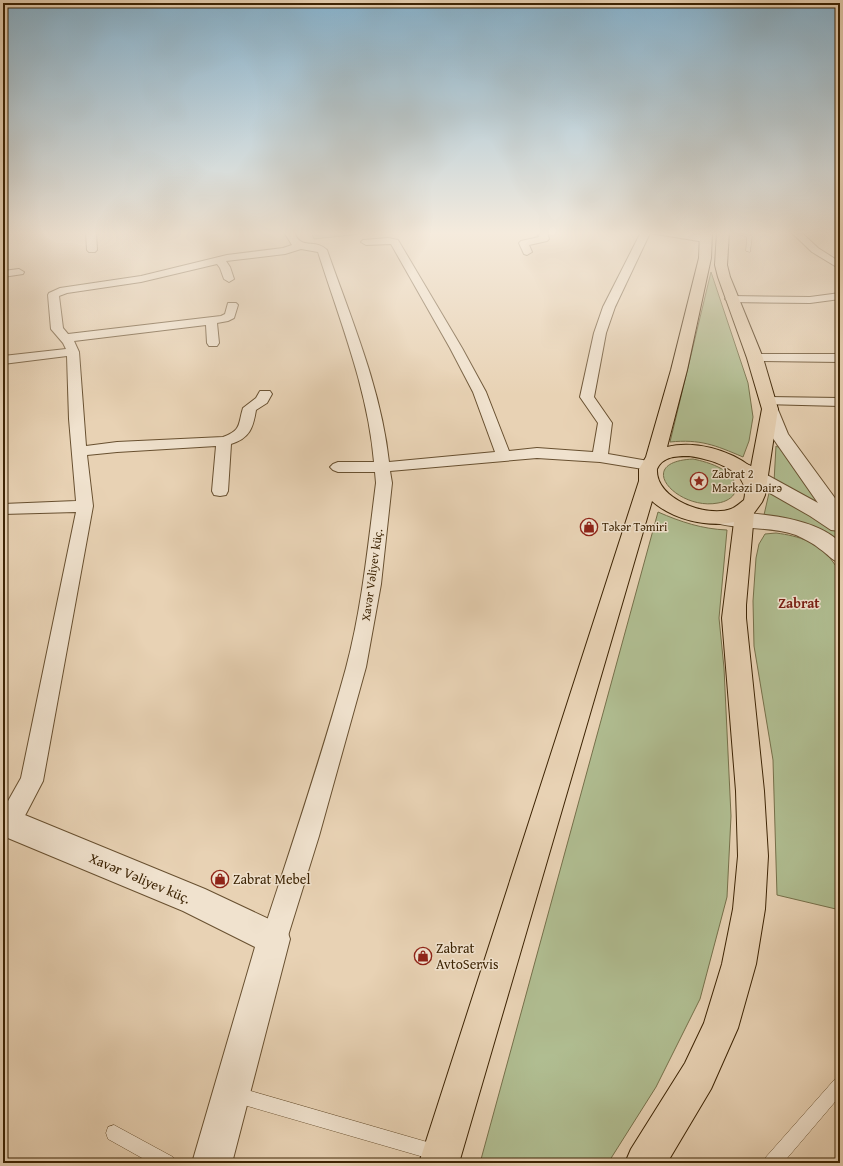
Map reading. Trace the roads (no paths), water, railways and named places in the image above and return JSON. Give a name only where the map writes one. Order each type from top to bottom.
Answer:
[{"type":"main road","points":[[440,1158],[651,469],[679,370],[698,286]]},
{"type":"main road","points":[[645,1163],[698,1076],[720,1028],[739,964],[749,909],[753,856],[750,791],[734,618],[734,596],[744,504],[769,405],[755,358],[727,286]]},
{"type":"main road","points":[[651,469],[670,452],[689,450],[717,455],[740,468]]},
{"type":"main road","points":[[651,469],[654,492],[675,508],[689,514],[705,517],[744,504]]},
{"type":"street","points":[[6,822],[32,781],[85,506],[72,352],[69,342],[57,329],[53,295],[56,292],[90,286]]},
{"type":"street","name":"Xavər Vəliyev küç.","points":[[212,1163],[274,938],[307,836],[356,667],[372,584],[384,483],[384,467],[379,433],[370,393],[334,286]]},
{"type":"street","points":[[419,286],[450,337],[476,385],[504,455]]},
{"type":"street","points":[[600,457],[605,423],[604,418],[588,402],[586,397],[600,333],[609,307],[619,286]]},
{"type":"street","points":[[731,298],[810,300],[840,296]]},
{"type":"street","points":[[66,338],[224,319],[230,316],[232,305]]},
{"type":"street","points":[[210,321],[213,343]]},
{"type":"street","points":[[3,360],[72,352]]},
{"type":"street","points":[[755,358],[840,358]]},
{"type":"street","points":[[80,452],[117,447],[224,441],[243,432],[248,421],[250,408],[262,400],[265,394]]},
{"type":"street","points":[[840,402],[769,405],[779,434],[789,450],[840,519]]},
{"type":"street","points":[[220,491],[224,441]]},
{"type":"street","points":[[338,467],[384,467],[537,453],[600,457],[651,469]]},
{"type":"street","points":[[740,468],[744,504]]},
{"type":"street","points":[[744,504],[828,518],[840,528]]},
{"type":"street","points":[[744,504],[784,526],[812,534],[823,540],[840,555]]},
{"type":"street","points":[[3,509],[85,506]]},
{"type":"street","name":"Xavər Vəliyev küç.","points":[[6,822],[194,900],[274,938]]},
{"type":"lane","points":[[772,1163],[840,1084]]},
{"type":"lane","points":[[232,1094],[440,1158]]},
{"type":"lane","points":[[114,1133],[167,1163]]},
{"type":"place","name":"Zabrat 2 Mərkəzi Dairə","points":[[699,481]]},
{"type":"place","name":"Təkər Təmiri","points":[[589,527]]},
{"type":"place","name":"Zabrat Mebel","points":[[220,879]]},
{"type":"place","name":"Zabrat AvtoServis","points":[[423,956]]},
{"type":"district","name":"Zabrat","points":[[799,603]]}]
